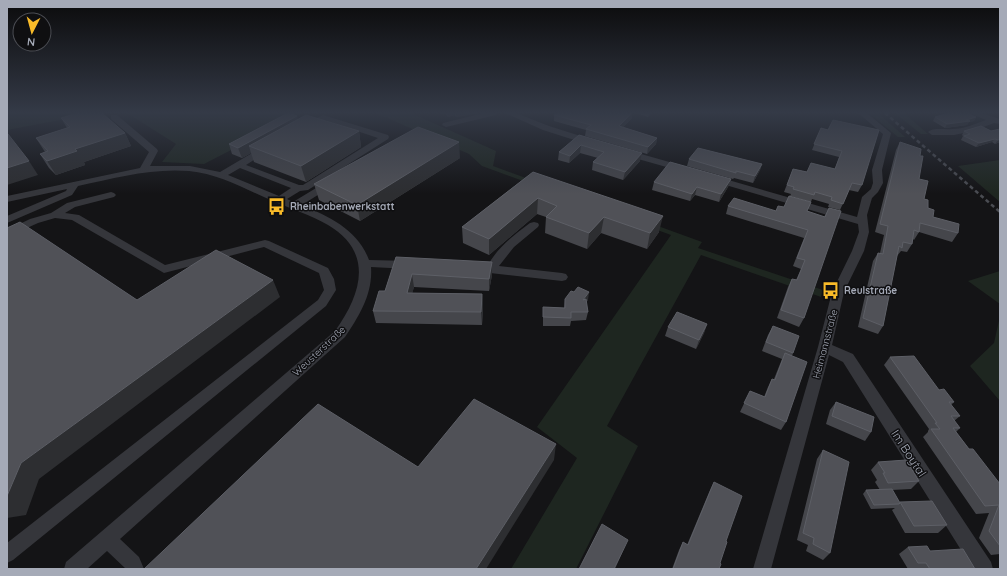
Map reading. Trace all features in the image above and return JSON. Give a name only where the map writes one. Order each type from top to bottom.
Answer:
[{"type":"street","points":[[141,140],[154,151],[143,170]]},
{"type":"street","points":[[239,165],[298,188],[305,188],[380,140]]},
{"type":"street","points":[[584,140],[601,145]]},
{"type":"street","name":"Heimannstraße","points":[[762,569],[825,347],[838,292],[858,251],[864,232],[862,222],[867,197],[875,190],[878,183],[877,170],[885,140]]},
{"type":"street","points":[[221,174],[274,144]]},
{"type":"street","points":[[616,150],[693,172]]},
{"type":"street","points":[[294,206],[370,158]]},
{"type":"street","name":"Weusterstraße","points":[[7,199],[143,170],[177,168],[203,170],[221,174],[336,225],[355,242],[362,252],[365,264],[366,284],[360,303],[352,318],[340,334],[73,569]]},
{"type":"street","points":[[708,177],[862,222]]},
{"type":"street","points":[[7,220],[69,193],[75,184]]},
{"type":"street","points":[[279,200],[298,188]]},
{"type":"street","points":[[7,234],[34,221],[55,215],[71,205],[111,195]]},
{"type":"street","points":[[7,554],[322,302],[330,290],[328,279],[324,271],[265,243],[164,269],[75,217],[55,215]]},
{"type":"street","points":[[491,269],[502,252],[534,225]]},
{"type":"street","points":[[365,264],[378,263],[423,265]]},
{"type":"street","points":[[461,267],[562,277]]},
{"type":"street","name":"Im Boytal","points":[[825,347],[848,358],[984,569]]},
{"type":"street","points":[[107,539],[133,563],[135,569]]},
{"type":"shaded area","points":[[169,140],[251,140],[204,164],[162,162],[176,144]]},
{"type":"shaded area","points":[[437,140],[471,140],[496,151],[493,166],[702,242],[698,248],[823,290],[821,297],[701,255],[607,426],[638,446],[576,569],[511,569],[577,458],[537,427],[671,235],[482,166],[469,154]]},
{"type":"shaded area","points":[[1000,160],[1000,202],[958,166]]},
{"type":"shaded area","points":[[1000,271],[1000,304],[968,281]]},
{"type":"shaded area","points":[[1000,316],[1000,401],[970,366],[994,343]]},
{"type":"building","points":[[7,140],[13,140],[29,161],[7,168]]},
{"type":"building","points":[[38,140],[104,140],[75,149],[77,151],[47,161],[40,154],[48,151]]},
{"type":"building","points":[[237,140],[253,140],[238,148],[229,144]]},
{"type":"building","points":[[260,140],[344,140],[301,166],[249,146]]},
{"type":"building","points":[[394,140],[453,140],[459,142],[357,205],[314,184]]},
{"type":"building","points":[[573,140],[596,140],[642,153],[625,172],[593,162],[604,152],[581,145],[570,156],[559,152]]},
{"type":"building","points":[[623,140],[655,140],[648,147]]},
{"type":"building","points":[[816,140],[876,140],[862,185],[852,183],[843,204],[831,200],[832,197],[815,192],[814,195],[793,189],[794,187],[787,185],[793,169],[807,172],[811,163],[835,169],[842,151],[814,144]]},
{"type":"building","points":[[972,140],[991,140],[979,143]]},
{"type":"building","points":[[900,142],[921,149],[920,156],[923,156],[919,179],[928,181],[924,199],[928,200],[928,208],[934,210],[933,217],[959,224],[958,233],[920,223],[919,232],[914,230],[912,244],[903,242],[902,248],[899,246],[883,326],[863,318],[878,253],[883,254],[888,226],[880,224]]},
{"type":"building","points":[[698,148],[762,164],[755,176],[736,171],[736,173],[689,159]]},
{"type":"building","points":[[670,162],[731,179],[721,194],[697,187],[692,194],[654,182]]},
{"type":"building","points":[[533,172],[663,216],[650,233],[604,217],[589,233],[546,217],[557,206],[538,198],[489,239],[462,227]]},
{"type":"building","points":[[789,196],[811,202],[807,211],[825,217],[829,208],[841,211],[804,318],[781,310],[792,279],[797,280],[805,260],[797,258],[808,230],[728,206],[734,198],[776,211],[778,206],[784,207]]},
{"type":"building","points":[[20,222],[137,300],[216,250],[273,280],[21,463],[7,496],[7,228]]},
{"type":"building","points":[[396,257],[492,262],[489,279],[412,274],[407,293],[482,294],[481,312],[373,311],[379,291],[385,291]]},
{"type":"building","points":[[578,287],[589,292],[583,300],[586,299],[588,312],[571,312],[571,318],[543,317],[543,307],[565,308],[565,299],[571,291],[574,292]]},
{"type":"building","points":[[677,312],[707,324],[699,340],[668,327]]},
{"type":"building","points":[[773,326],[799,336],[793,353],[766,342]]},
{"type":"building","points":[[785,353],[807,362],[786,422],[744,403],[750,391],[765,397],[772,379],[775,380]]},
{"type":"building","points":[[914,356],[939,390],[944,389],[954,402],[949,402],[960,416],[951,416],[960,428],[953,428],[969,449],[973,449],[1000,484],[1000,546],[989,531],[999,505],[985,506],[931,429],[940,429],[935,423],[937,423],[890,357]]},
{"type":"building","points":[[474,399],[556,444],[476,569],[144,569],[318,404],[418,467]]},
{"type":"building","points":[[836,402],[874,417],[871,432],[832,416]]},
{"type":"building","points":[[823,450],[849,462],[830,553],[813,544],[814,538],[803,533]]},
{"type":"building","points":[[906,460],[919,481],[888,483],[883,473],[885,473],[878,462]]},
{"type":"building","points":[[714,482],[742,496],[726,541],[727,542],[719,569],[673,569],[683,542],[688,545]]},
{"type":"building","points":[[892,489],[900,503],[899,504],[874,505],[866,490]]},
{"type":"building","points":[[932,501],[947,525],[914,526],[900,502]]},
{"type":"building","points":[[602,524],[628,540],[614,569],[579,569]]},
{"type":"building","points":[[927,546],[930,551],[963,549],[975,569],[930,569],[926,563],[918,563],[908,547]]},
{"type":"railway","points":[[916,140],[1000,212]]},
{"type":"place","name":"Rheinbabenwerkstatt","points":[[277,206]]},
{"type":"place","name":"Reulstraße","points":[[831,290]]}]
